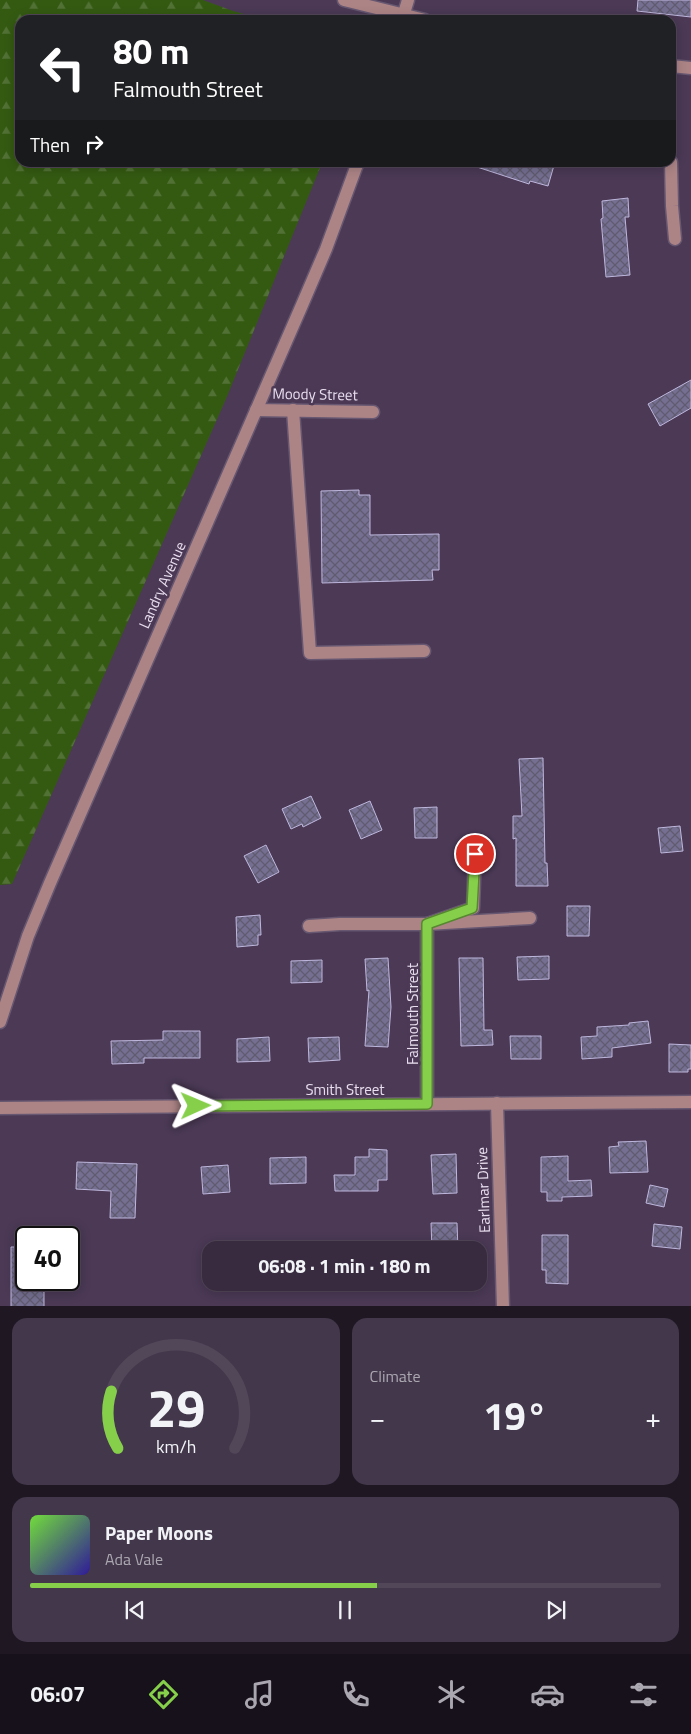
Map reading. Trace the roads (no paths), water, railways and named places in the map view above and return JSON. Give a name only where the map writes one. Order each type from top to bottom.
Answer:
[{"type":"street","points":[[344,0],[396,15]]},
{"type":"street","points":[[404,15],[408,0]]},
{"type":"street","points":[[676,66],[691,68]]},
{"type":"street","name":"Landry Avenue","points":[[0,1022],[28,936],[50,883],[326,249],[356,167]]},
{"type":"street","points":[[671,167],[675,239]]},
{"type":"street","name":"Moody Street","points":[[256,410],[373,412]]},
{"type":"street","points":[[293,410],[310,653],[424,651]]},
{"type":"street","points":[[427,924],[472,908],[475,854]]},
{"type":"street","points":[[309,926],[427,924],[530,918]]},
{"type":"street","name":"Falmouth Street","points":[[427,924],[427,1104]]},
{"type":"street","name":"Smith Street","points":[[0,1108],[691,1102]]},
{"type":"street","name":"Earlmar Drive","points":[[497,1103],[503,1306]]}]
